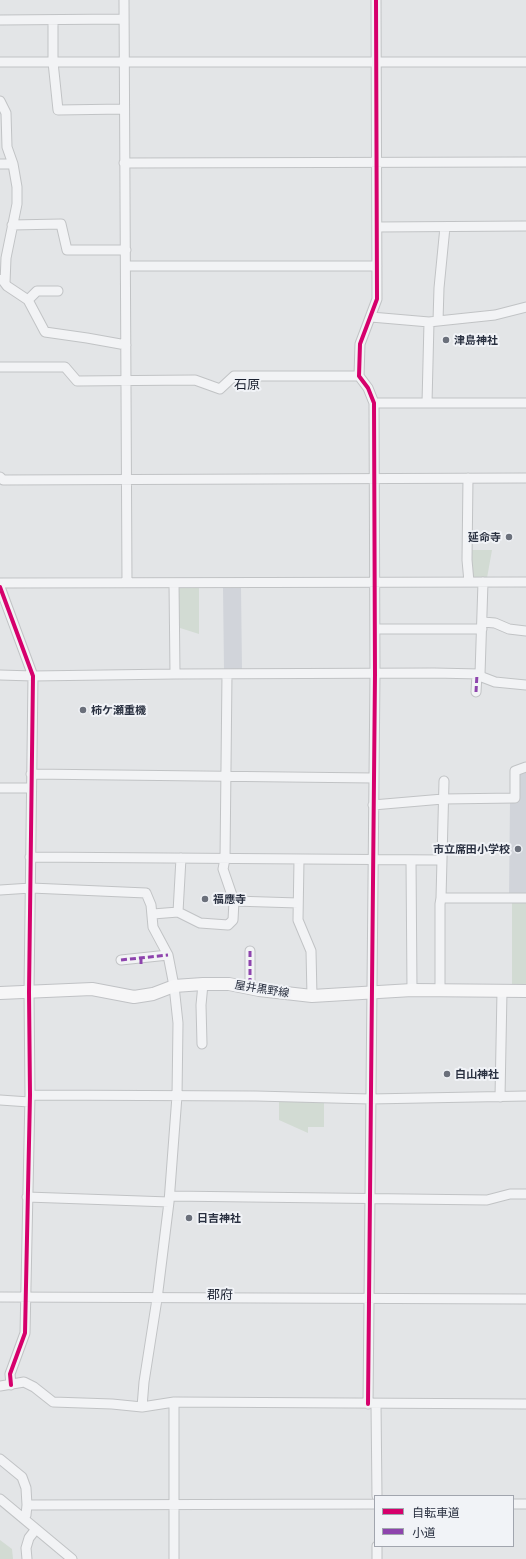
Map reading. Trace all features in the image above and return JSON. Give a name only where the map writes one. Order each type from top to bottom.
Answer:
[{"type":"main road","name":"屋井黒野線","points":[[0,993],[92,989],[134,997],[152,994],[174,986],[203,984],[229,984],[250,989],[312,996],[412,990],[526,991]]},
{"type":"street","points":[[124,0],[123,63],[126,250],[127,582]]},
{"type":"street","points":[[376,0],[377,299],[360,344],[359,376],[368,388],[374,403],[375,674],[369,1298],[372,1404],[377,1495]]},
{"type":"street","points":[[0,20],[124,19]]},
{"type":"street","points":[[53,20],[53,62],[58,110],[124,109]]},
{"type":"street","points":[[0,62],[526,62]]},
{"type":"street","points":[[0,101],[6,113],[8,147],[17,187],[17,204],[2,281],[28,300],[45,332],[126,345]]},
{"type":"street","points":[[124,163],[526,162]]},
{"type":"street","points":[[0,164],[13,164]]},
{"type":"street","points":[[12,225],[61,224],[67,250],[126,250]]},
{"type":"street","points":[[377,227],[526,226]]},
{"type":"street","points":[[427,403],[433,322],[439,288],[445,227]]},
{"type":"street","points":[[126,266],[377,266]]},
{"type":"street","points":[[28,300],[37,291],[58,291]]},
{"type":"street","points":[[371,317],[433,322],[495,316],[526,307]]},
{"type":"street","points":[[0,367],[65,367],[77,380],[195,380],[220,389],[234,376],[359,376]]},
{"type":"street","points":[[374,403],[526,403]]},
{"type":"street","points":[[0,477],[3,480],[526,478]]},
{"type":"street","points":[[468,478],[467,560],[469,582]]},
{"type":"street","points":[[476,692],[482,625],[483,582]]},
{"type":"street","points":[[0,583],[526,582]]},
{"type":"street","points":[[174,583],[174,674]]},
{"type":"street","points":[[0,587],[33,676],[29,992],[30,1099],[25,1333],[10,1374],[11,1385]]},
{"type":"street","points":[[375,629],[482,625],[495,623],[509,629],[526,631]]},
{"type":"street","points":[[153,914],[178,912],[200,923],[228,925],[233,920],[234,901],[223,869],[225,859],[227,674]]},
{"type":"street","points":[[0,675],[478,674],[495,682],[526,685]]},
{"type":"street","points":[[373,805],[443,798],[515,798],[515,770],[526,767]]},
{"type":"street","points":[[31,774],[373,778]]},
{"type":"street","points":[[441,990],[440,904],[442,898],[444,781]]},
{"type":"street","points":[[0,788],[31,788]]},
{"type":"street","points":[[30,857],[442,860]]},
{"type":"street","points":[[178,912],[181,858]]},
{"type":"street","points":[[299,860],[298,920],[312,951],[312,996]]},
{"type":"street","points":[[411,860],[412,990]]},
{"type":"street","points":[[0,890],[31,888],[146,893],[153,914],[153,927],[168,955],[174,986],[178,1023],[177,1096],[169,1199],[157,1299],[144,1382],[142,1407]]},
{"type":"street","points":[[442,898],[526,898]]},
{"type":"street","points":[[234,901],[298,903]]},
{"type":"street","points":[[250,951],[250,989]]},
{"type":"street","points":[[121,960],[141,962],[168,955]]},
{"type":"street","points":[[202,1044],[201,1005],[203,984]]},
{"type":"street","points":[[500,1097],[502,991]]},
{"type":"street","points":[[0,1100],[177,1096],[370,1098],[526,1096]]},
{"type":"street","points":[[27,1197],[487,1200],[510,1194],[526,1194]]},
{"type":"street","points":[[0,1297],[157,1299],[526,1299]]},
{"type":"street","points":[[0,1386],[24,1382],[34,1387],[53,1402],[112,1404],[142,1407],[174,1402],[526,1404]]},
{"type":"street","points":[[174,1402],[174,1559]]},
{"type":"street","points":[[0,1459],[22,1477],[26,1488],[27,1505],[24,1519]]},
{"type":"street","points":[[0,1499],[72,1559]]},
{"type":"street","points":[[27,1505],[374,1504]]},
{"type":"street","points":[[514,1504],[526,1504]]},
{"type":"street","points":[[27,1559],[26,1548],[29,1538],[36,1529]]},
{"type":"street","points":[[377,1547],[377,1559]]},
{"type":"shaded area","points":[[471,550],[492,550],[487,578],[474,578],[472,574]]},
{"type":"shaded area","points":[[223,587],[241,587],[242,670],[224,670]]},
{"type":"shaded area","points":[[177,588],[199,588],[199,634],[177,627]]},
{"type":"shaded area","name":"市立席田小学校","points":[[522,770],[526,770],[526,895],[509,896],[510,801]]},
{"type":"shaded area","points":[[512,902],[526,902],[526,988],[512,988]]},
{"type":"shaded area","points":[[279,1099],[324,1101],[324,1127],[308,1127],[308,1133],[279,1120]]},
{"type":"shaded area","points":[[0,1540],[12,1549],[13,1559],[0,1559]]},
{"type":"marked path","points":[[476,692],[477,674]]},
{"type":"marked path","points":[[250,951],[250,989]]},
{"type":"marked path","points":[[121,960],[168,955]]},
{"type":"marked path","points":[[141,958],[141,966]]},
{"type":"cycle path","points":[[368,1404],[375,674],[374,403],[368,388],[359,376],[360,344],[377,299],[376,0]]},
{"type":"cycle path","points":[[0,587],[33,676],[29,992],[30,1095],[25,1333],[10,1374],[11,1385]]},
{"type":"place","name":"津島神社","points":[[446,340]]},
{"type":"place","name":"延命寺","points":[[509,537]]},
{"type":"place","name":"柿ケ瀬重機","points":[[83,710]]},
{"type":"place","name":"市立席田小学校","points":[[518,849]]},
{"type":"place","name":"福應寺","points":[[205,899]]},
{"type":"place","name":"白山神社","points":[[447,1074]]},
{"type":"place","name":"日吉神社","points":[[189,1218]]},
{"type":"district","name":"石原","points":[[247,385]]},
{"type":"district","name":"郡府","points":[[220,1295]]}]
